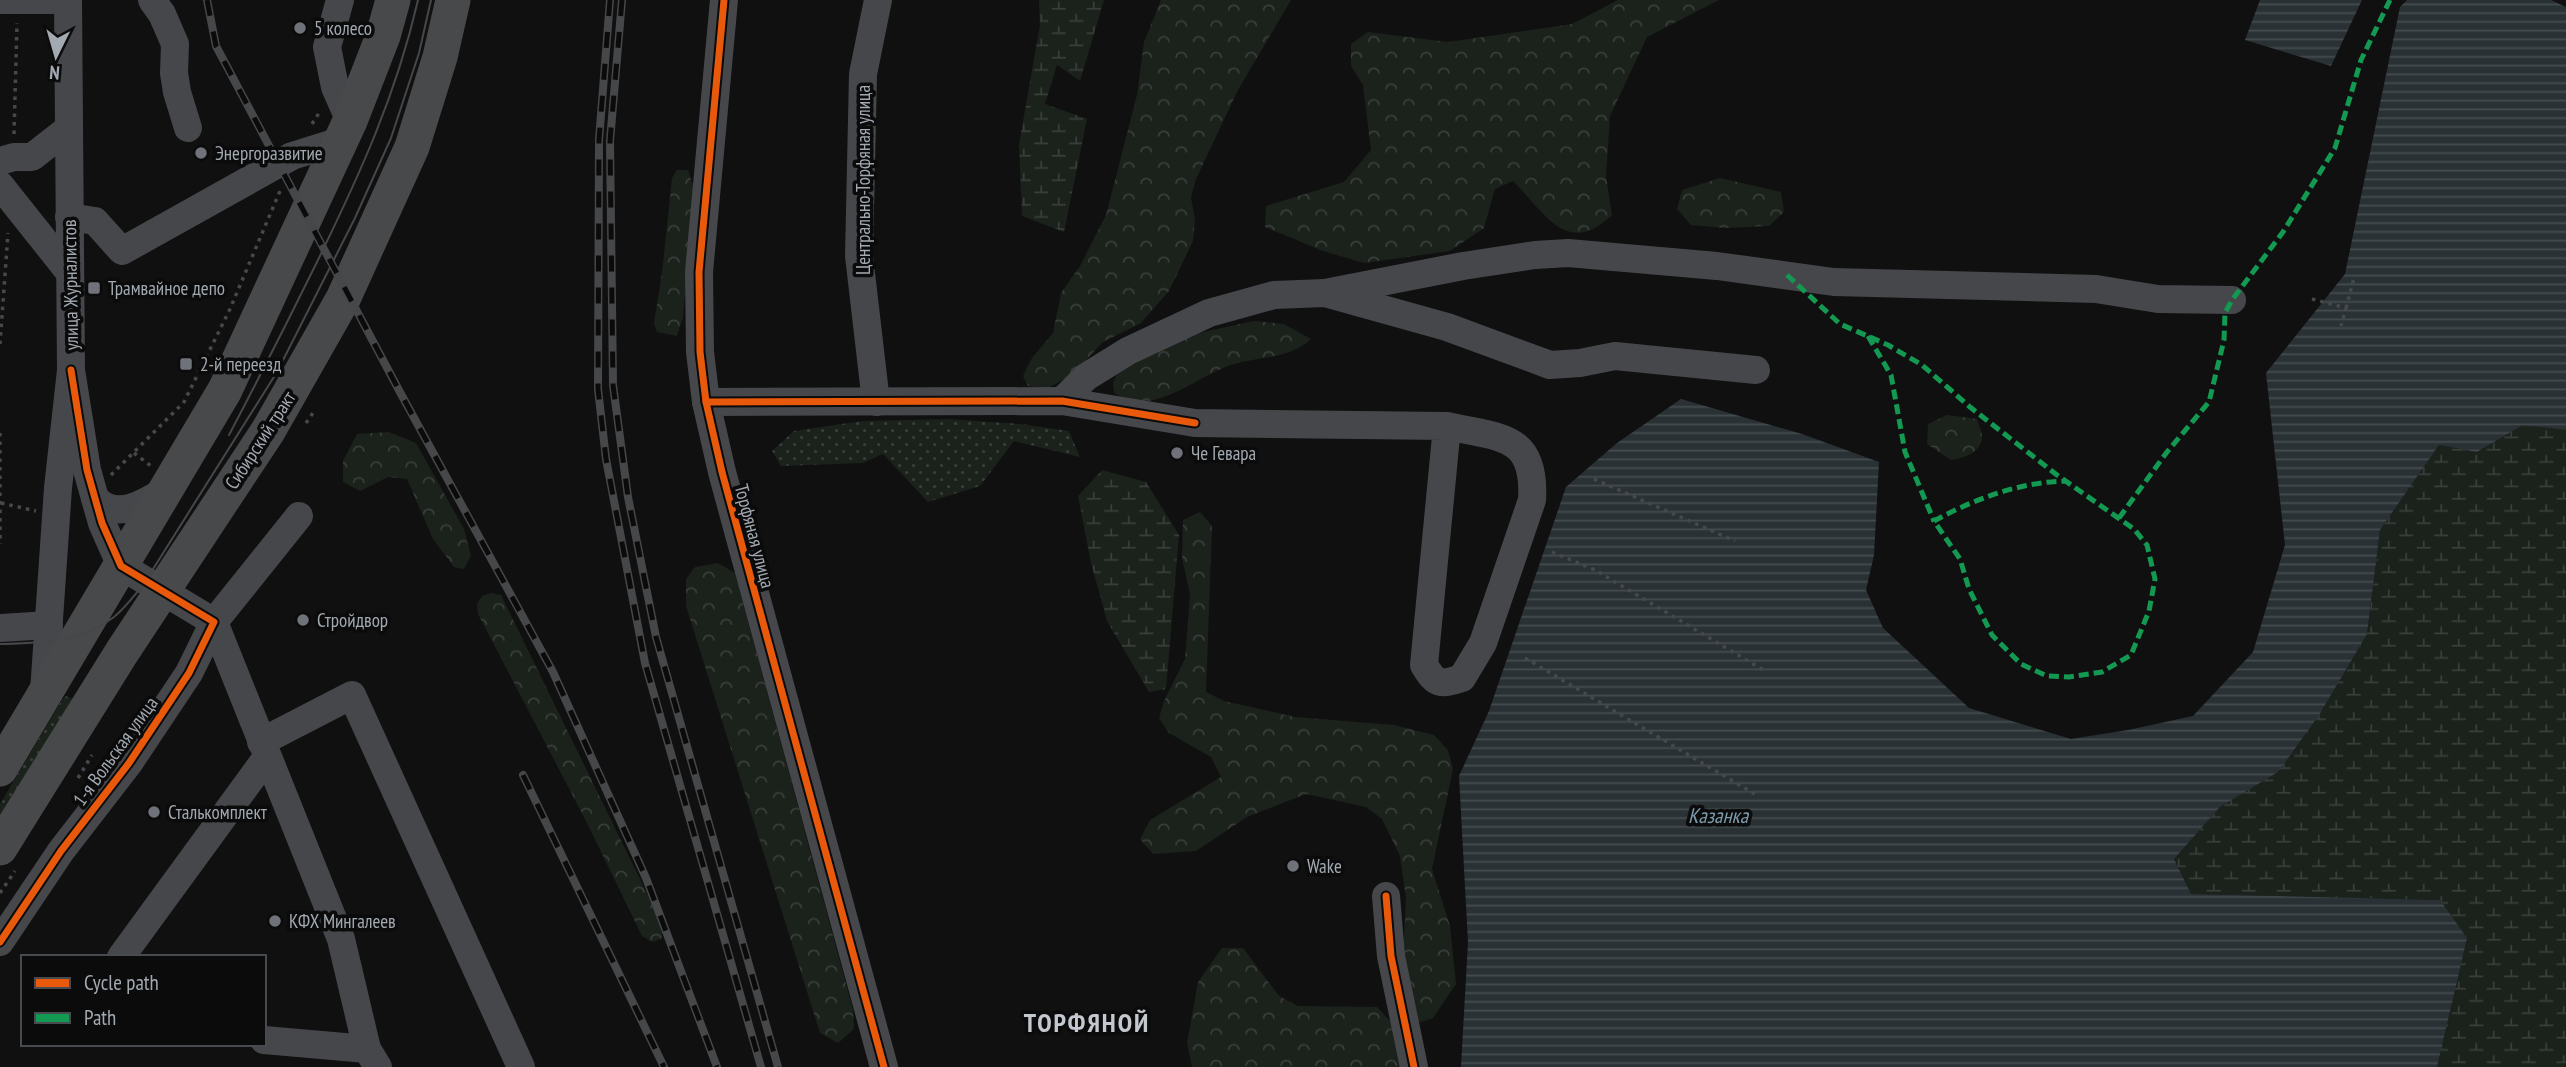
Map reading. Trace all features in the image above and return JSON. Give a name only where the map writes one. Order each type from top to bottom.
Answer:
[{"type":"main road","points":[[0,769],[121,566],[161,480],[225,390],[303,227],[345,131],[383,36],[393,0]]},
{"type":"main road","name":"Сибирский тракт","points":[[0,848],[122,652],[268,431],[343,299],[412,147],[440,57],[453,0]]},
{"type":"street","points":[[0,0],[68,0]]},
{"type":"street","name":"улица Журналистов","points":[[44,694],[58,488],[71,370],[68,0]]},
{"type":"street","points":[[152,0],[162,14],[175,44],[174,73],[188,128]]},
{"type":"street","points":[[69,217],[95,221],[122,251],[292,156],[345,131],[327,47],[340,0]]},
{"type":"street","name":"Торфяная улица","points":[[724,0],[699,272],[700,352],[706,402],[722,472],[884,1067]]},
{"type":"street","name":"Центрально-Торфяная улица","points":[[876,402],[859,257],[863,74],[878,0]]},
{"type":"street","points":[[0,161],[14,157],[32,157],[68,129]]},
{"type":"street","points":[[0,185],[70,273]]},
{"type":"street","points":[[1062,401],[1086,377],[1128,351],[1209,313],[1274,295],[1325,293],[1535,255],[1568,253],[1717,266],[1834,282],[2096,289],[2158,299],[2232,300]]},
{"type":"street","points":[[1325,293],[1447,327],[1550,365],[1580,363],[1615,356],[1756,370]]},
{"type":"street","points":[[71,370],[86,470],[111,546],[121,566],[214,622],[341,939],[372,1058],[266,1040]]},
{"type":"street","points":[[706,402],[1062,401],[1195,423],[1447,426],[1509,440],[1524,453],[1533,475],[1532,500],[1483,643],[1462,678],[1445,684],[1433,680],[1424,665],[1447,426]]},
{"type":"street","points":[[94,495],[101,505],[110,509],[137,507],[161,480]]},
{"type":"street","name":"1-я Вольская улица","points":[[0,942],[61,851],[129,763],[189,673],[214,622],[299,516]]},
{"type":"street","points":[[0,628],[49,625]]},
{"type":"street","points":[[122,955],[264,749],[352,695],[521,1067]]},
{"type":"street","points":[[1387,896],[1391,956],[1414,1067]]},
{"type":"path","points":[[94,495],[184,402],[230,309],[275,205],[292,156],[335,87]]},
{"type":"path","points":[[2341,327],[2354,278]]},
{"type":"path","points":[[2312,299],[2346,307]]},
{"type":"path","points":[[0,433],[0,544]]},
{"type":"path","points":[[134,453],[161,480]]},
{"type":"path","points":[[1594,479],[1735,541]]},
{"type":"path","points":[[1552,552],[1595,570],[1765,671]]},
{"type":"path","points":[[1525,658],[1758,796]]},
{"type":"green space","points":[[1039,0],[1104,0],[1080,81],[1057,65],[1045,104],[1087,119],[1064,232],[1022,216],[1019,144],[1040,25]]},
{"type":"green space","points":[[1161,0],[1291,0],[1238,90],[1196,179],[1191,198],[1195,219],[1193,241],[1169,291],[1141,323],[1103,342],[1073,374],[1046,389],[1028,386],[1023,376],[1032,358],[1053,333],[1061,293],[1080,266],[1106,215],[1137,95],[1144,42]]},
{"type":"green space","points":[[1618,0],[1719,0],[1647,37],[1610,116],[1606,176],[1612,215],[1596,227],[1582,232],[1569,232],[1558,226],[1513,181],[1495,189],[1484,228],[1450,251],[1364,263],[1323,251],[1265,227],[1266,206],[1344,182],[1371,150],[1363,85],[1351,66],[1351,44],[1368,32],[1448,42],[1572,24]]},
{"type":"green space","points":[[677,170],[688,170],[694,189],[683,317],[677,336],[657,332],[654,323],[672,178]]},
{"type":"green space","points":[[1720,178],[1781,192],[1784,212],[1769,226],[1725,228],[1691,225],[1677,209],[1682,190]]},
{"type":"green space","points":[[1254,321],[1284,324],[1311,339],[1285,353],[1223,368],[1156,399],[1136,402],[1114,393],[1113,383],[1117,374],[1180,337]]},
{"type":"green space","points":[[1947,415],[1977,419],[1982,435],[1981,442],[1971,454],[1951,460],[1927,444],[1928,424]]},
{"type":"green space","points":[[948,419],[1021,424],[1069,431],[1080,457],[1014,441],[980,486],[928,502],[883,454],[863,463],[781,466],[772,451],[794,431],[862,421]]},
{"type":"green space","points":[[2523,425],[2566,430],[2566,1067],[2437,1067],[2466,939],[2440,900],[2191,894],[2174,859],[2220,807],[2278,772],[2367,634],[2380,530],[2439,445],[2477,452]]},
{"type":"green space","points":[[389,432],[416,443],[464,529],[471,556],[464,569],[454,567],[433,539],[407,479],[388,477],[360,491],[343,482],[343,461],[357,434]]},
{"type":"green space","points":[[1102,470],[1146,482],[1179,535],[1166,689],[1149,692],[1107,621],[1091,563],[1078,496]]},
{"type":"green space","points":[[1200,512],[1212,526],[1206,692],[1224,701],[1295,717],[1394,725],[1434,735],[1448,750],[1453,769],[1432,869],[1450,926],[1456,984],[1433,1018],[1413,1025],[1402,979],[1406,898],[1400,856],[1382,819],[1366,807],[1306,794],[1247,817],[1196,851],[1153,854],[1140,839],[1150,820],[1221,777],[1211,757],[1169,733],[1159,718],[1164,701],[1185,659],[1190,594],[1182,558],[1183,520]]},
{"type":"green space","points":[[718,563],[735,573],[853,1010],[854,1029],[838,1043],[820,1033],[686,606],[686,579],[695,567]]},
{"type":"green space","points":[[491,593],[501,595],[660,920],[664,929],[661,939],[652,942],[642,936],[587,823],[478,614],[477,604],[482,596]]},
{"type":"green space","points":[[66,696],[75,700],[0,832],[0,804]]},
{"type":"green space","points":[[1222,948],[1243,948],[1279,996],[1298,1006],[1377,1007],[1390,1021],[1409,1067],[1192,1067],[1187,1043],[1198,982]]},
{"type":"water","points":[[2260,0],[2362,0],[2331,66],[2245,40]]},
{"type":"water","name":"Казанка","points":[[2407,0],[2551,0],[2566,7],[2566,430],[2523,425],[2477,452],[2439,445],[2380,530],[2367,634],[2319,715],[2278,772],[2220,807],[2174,859],[2191,894],[2440,900],[2467,938],[2437,1067],[1461,1067],[1468,942],[1459,776],[1489,711],[1566,487],[1617,443],[1681,399],[1802,434],[1879,462],[1874,555],[1866,590],[1883,628],[1969,708],[2071,739],[2128,730],[2193,716],[2253,652],[2285,545],[2266,373],[2345,274],[2400,7]]},
{"type":"tram line","points":[[229,435],[332,231],[375,135],[399,69],[418,0]]},
{"type":"tram line","points":[[0,644],[45,642],[87,632],[114,617],[143,585],[277,372],[355,218],[391,138],[419,53],[431,0]]},
{"type":"railway","points":[[207,0],[216,46],[553,672],[646,878],[717,1067]]},
{"type":"railway","points":[[610,0],[599,140],[598,389],[606,459],[645,663],[761,1067]]},
{"type":"railway","points":[[622,0],[610,141],[613,385],[628,497],[656,637],[778,1067]]},
{"type":"railway","points":[[523,775],[664,1067]]},
{"type":"marked path","points":[[2119,518],[2167,452],[2209,402],[2224,340],[2225,313],[2283,232],[2335,148],[2361,60],[2390,0]]},
{"type":"marked path","points":[[1787,275],[1840,324],[1888,345],[1922,365],[1970,407],[2057,475],[2134,529],[2147,545],[2155,579],[2149,611],[2131,655],[2102,672],[2069,677],[2047,676],[2021,664],[1992,635],[1969,589],[1960,559],[1934,521],[1998,493],[2015,488],[2049,482],[2066,481]]},
{"type":"marked path","points":[[1868,336],[1891,375],[1905,452],[1934,521]]},
{"type":"cycle path","points":[[724,0],[699,272],[700,352],[706,402],[722,472],[884,1067]]},
{"type":"cycle path","points":[[0,942],[61,851],[129,763],[189,673],[214,622],[121,566],[102,523],[87,470],[71,370]]},
{"type":"cycle path","points":[[706,402],[1062,401],[1195,423]]},
{"type":"cycle path","points":[[1386,896],[1391,956],[1414,1067]]},
{"type":"place","name":"5 колесо","points":[[300,28]]},
{"type":"place","name":"Энергоразвитие","points":[[201,153]]},
{"type":"place","name":"Трамвайное депо","points":[[94,288]]},
{"type":"place","name":"2-й переезд","points":[[186,364]]},
{"type":"place","name":"Че Гевара","points":[[1177,453]]},
{"type":"place","name":"Стройдвор","points":[[303,620]]},
{"type":"place","name":"Сталькомплект","points":[[154,812]]},
{"type":"place","name":"Wake","points":[[1293,866]]},
{"type":"place","name":"КФХ Мингалеев","points":[[275,921]]},
{"type":"district","name":"ТОРФЯНОЙ","points":[[1087,1023]]}]
